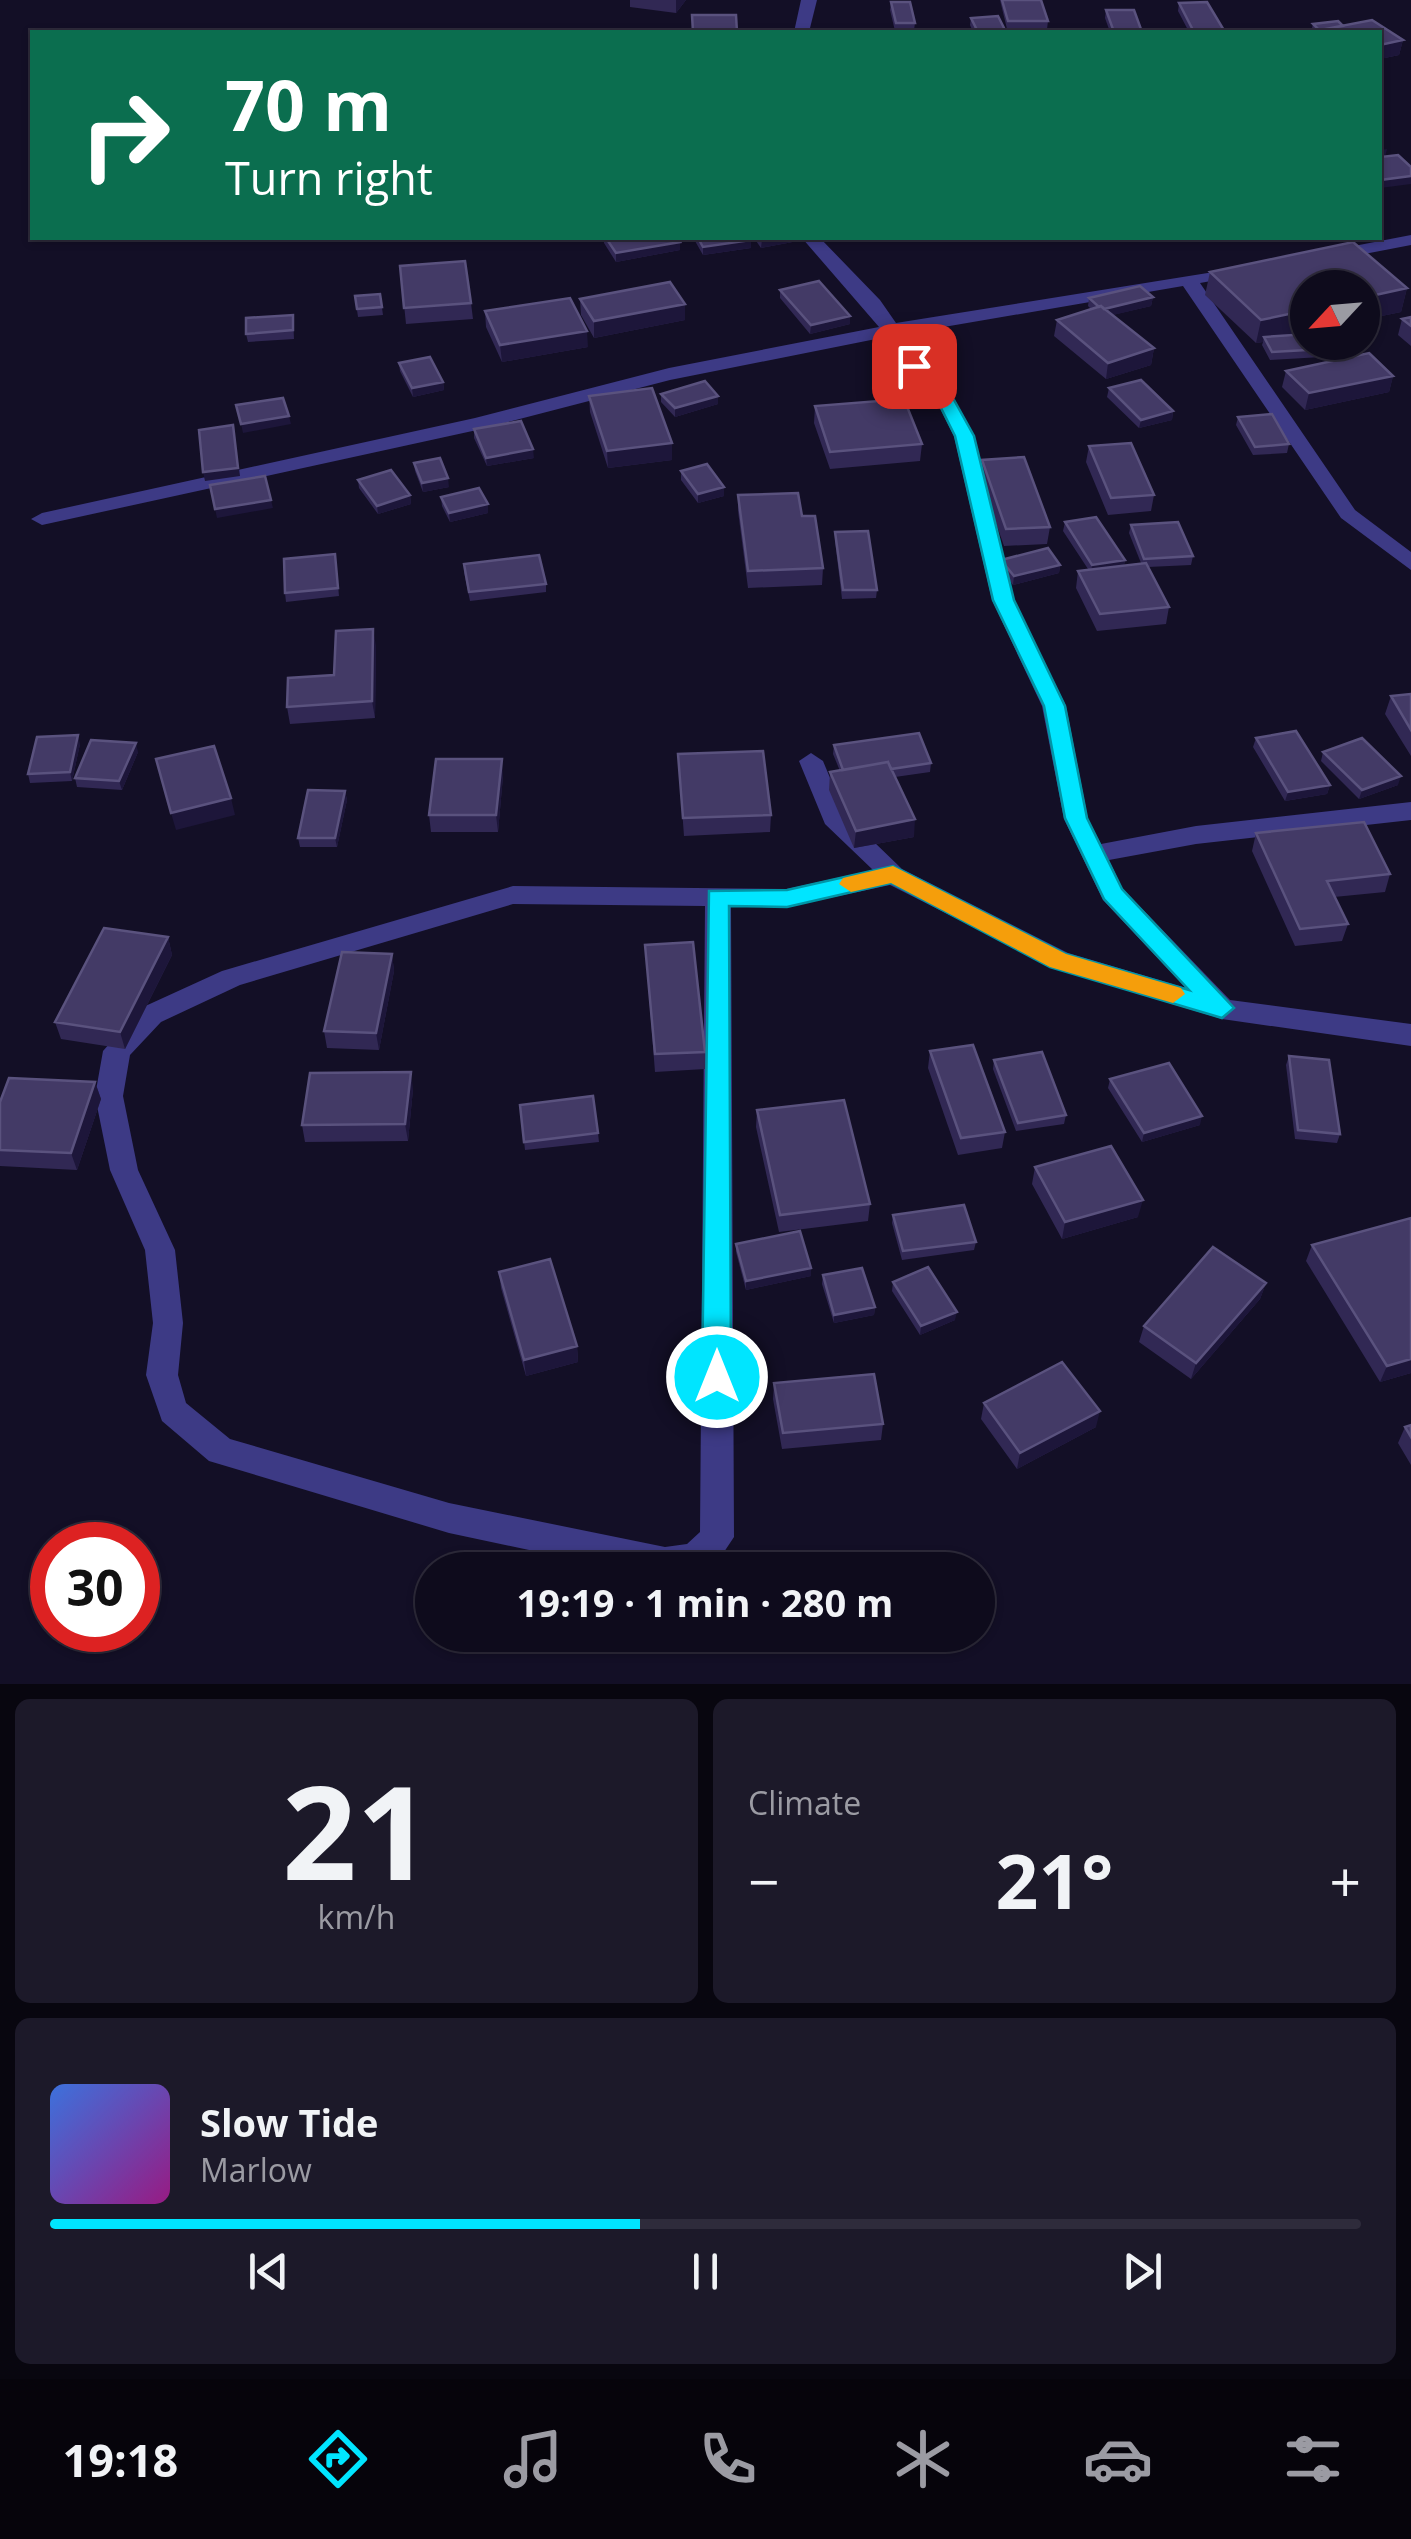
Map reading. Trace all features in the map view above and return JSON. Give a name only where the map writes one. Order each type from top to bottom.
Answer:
[{"type":"street","points":[[802,30],[808,0]]},
{"type":"street","points":[[813,240],[873,304],[948,404],[964,436],[1004,600],[1054,706],[1076,818],[1112,894],[1222,1008]]},
{"type":"street","points":[[1302,260],[1411,240]]},
{"type":"street","points":[[42,519],[477,424],[669,374],[890,330],[1264,266]]},
{"type":"street","points":[[1188,280],[1348,514],[1411,562]]},
{"type":"street","points":[[811,761],[834,818],[893,874],[1058,960],[1222,1008],[1411,1035]]},
{"type":"street","points":[[1092,854],[1196,835],[1411,811]]},
{"type":"street","points":[[718,897],[716,1536],[706,1552],[689,1561],[665,1562],[450,1518],[220,1451],[174,1411],[162,1375],[168,1322],[160,1250],[124,1170],[109,1096],[117,1050],[151,1015],[231,978],[513,895],[718,897],[787,898],[893,874]]},
{"type":"building","points":[[1002,0],[1041,0],[1048,21],[1008,21]]},
{"type":"building","points":[[891,2],[910,2],[915,23],[896,23]]},
{"type":"building","points":[[1207,2],[1224,30],[1193,30],[1179,3]]},
{"type":"building","points":[[1106,10],[1134,10],[1141,30],[1113,30]]},
{"type":"building","points":[[692,15],[736,15],[737,30],[693,30]]},
{"type":"building","points":[[998,16],[1005,30],[977,30],[971,18]]},
{"type":"building","points":[[1372,20],[1403,40],[1382,45],[1382,30],[1325,29]]},
{"type":"building","points":[[1338,21],[1343,26],[1319,30],[1313,24]]},
{"type":"building","points":[[1398,155],[1411,167],[1411,176],[1382,180],[1382,157]]},
{"type":"building","points":[[607,240],[680,242],[616,253]]},
{"type":"building","points":[[699,240],[751,240],[703,247]]},
{"type":"building","points":[[1353,242],[1407,288],[1380,294],[1380,270],[1290,270],[1290,314],[1261,320],[1210,272]]},
{"type":"building","points":[[465,261],[471,303],[404,308],[400,266]]},
{"type":"building","points":[[819,281],[850,316],[811,325],[780,290]]},
{"type":"building","points":[[670,282],[685,304],[594,321],[580,299]]},
{"type":"building","points":[[1140,286],[1153,297],[1104,309],[1089,298]]},
{"type":"building","points":[[380,294],[382,307],[357,309],[355,296]]},
{"type":"building","points":[[570,298],[587,331],[500,345],[485,311]]},
{"type":"building","points":[[1101,306],[1154,348],[1108,363],[1057,320]]},
{"type":"building","points":[[293,315],[293,330],[246,334],[246,318]]},
{"type":"building","points":[[1290,335],[1290,351],[1272,352],[1264,337]]},
{"type":"building","points":[[430,357],[443,382],[412,388],[399,363]]},
{"type":"building","points":[[1337,360],[1376,360],[1393,376],[1309,393],[1286,371]]},
{"type":"building","points":[[1141,380],[1173,411],[1141,420],[1109,388]]},
{"type":"building","points":[[705,381],[718,396],[675,408],[661,394]]},
{"type":"building","points":[[652,388],[672,443],[607,451],[589,396]]},
{"type":"building","points":[[283,398],[289,416],[241,424],[236,405]]},
{"type":"building","points":[[904,399],[922,444],[830,452],[815,406]]},
{"type":"building","points":[[1272,414],[1289,444],[1255,447],[1238,417]]},
{"type":"building","points":[[521,421],[533,449],[486,458],[474,429]]},
{"type":"building","points":[[233,425],[238,468],[203,472],[199,430]]},
{"type":"building","points":[[1131,443],[1154,495],[1111,498],[1089,446]]},
{"type":"building","points":[[1024,457],[1050,527],[1006,529],[982,460]]},
{"type":"building","points":[[440,458],[448,478],[422,483],[414,463]]},
{"type":"building","points":[[707,464],[724,487],[698,494],[681,471]]},
{"type":"building","points":[[391,470],[410,495],[377,506],[358,480]]},
{"type":"building","points":[[265,476],[271,500],[215,509],[210,485]]},
{"type":"building","points":[[479,488],[488,504],[449,513],[441,497]]},
{"type":"building","points":[[798,493],[802,516],[815,516],[823,568],[748,571],[738,495]]},
{"type":"building","points":[[1096,517],[1125,560],[1092,565],[1065,522]]},
{"type":"building","points":[[1178,522],[1193,556],[1144,559],[1131,525]]},
{"type":"building","points":[[868,531],[877,590],[843,590],[835,532]]},
{"type":"building","points":[[1048,548],[1060,565],[1014,576],[1001,560]]},
{"type":"building","points":[[335,554],[338,588],[285,593],[284,559]]},
{"type":"building","points":[[539,555],[546,584],[469,592],[464,564]]},
{"type":"building","points":[[1146,563],[1169,607],[1100,614],[1078,571]]},
{"type":"building","points":[[373,629],[372,701],[287,707],[288,678],[334,675],[336,631]]},
{"type":"building","points":[[1411,694],[1411,730],[1391,696]]},
{"type":"building","points":[[1296,731],[1330,785],[1288,792],[1256,738]]},
{"type":"building","points":[[919,733],[931,763],[891,769],[888,762],[843,770],[834,745]]},
{"type":"building","points":[[78,735],[70,772],[28,774],[37,737]]},
{"type":"building","points":[[1362,738],[1401,776],[1362,790],[1323,752]]},
{"type":"building","points":[[91,740],[136,743],[119,781],[75,778]]},
{"type":"building","points":[[214,746],[231,798],[171,813],[156,759]]},
{"type":"building","points":[[763,751],[771,815],[683,818],[678,754]]},
{"type":"building","points":[[436,759],[502,759],[496,815],[429,815]]},
{"type":"building","points":[[888,762],[915,819],[856,831],[830,772]]},
{"type":"building","points":[[308,790],[345,791],[335,838],[298,838]]},
{"type":"building","points":[[1364,822],[1390,874],[1327,881],[1348,924],[1300,929],[1256,833]]},
{"type":"building","points":[[104,928],[168,937],[120,1032],[55,1022]]},
{"type":"building","points":[[693,942],[705,1052],[655,1054],[645,945]]},
{"type":"building","points":[[342,952],[392,954],[376,1033],[324,1031]]},
{"type":"building","points":[[973,1045],[1005,1132],[961,1138],[930,1051]]},
{"type":"building","points":[[1042,1052],[1066,1115],[1018,1123],[994,1060]]},
{"type":"building","points":[[1289,1056],[1329,1060],[1340,1134],[1298,1130]]},
{"type":"building","points":[[1169,1063],[1202,1116],[1144,1133],[1110,1079]]},
{"type":"building","points":[[411,1072],[405,1124],[302,1125],[310,1073]]},
{"type":"building","points":[[9,1078],[95,1082],[71,1153],[0,1150],[0,1102]]},
{"type":"building","points":[[593,1096],[598,1133],[524,1142],[520,1105]]},
{"type":"building","points":[[844,1100],[870,1204],[780,1215],[757,1110]]},
{"type":"building","points":[[1111,1146],[1143,1200],[1065,1222],[1035,1167]]},
{"type":"building","points":[[964,1205],[976,1242],[903,1251],[893,1215]]},
{"type":"building","points":[[1411,1218],[1411,1359],[1387,1366],[1312,1245]]},
{"type":"building","points":[[800,1231],[811,1268],[746,1281],[736,1244]]},
{"type":"building","points":[[1213,1247],[1266,1283],[1196,1363],[1144,1326]]},
{"type":"building","points":[[550,1259],[577,1346],[524,1360],[499,1272]]},
{"type":"building","points":[[928,1267],[957,1312],[921,1326],[893,1282]]},
{"type":"building","points":[[862,1268],[875,1307],[834,1315],[823,1275]]},
{"type":"building","points":[[1062,1362],[1100,1411],[1020,1453],[984,1403]]},
{"type":"building","points":[[874,1374],[883,1424],[783,1433],[774,1383]]},
{"type":"slow traffic","points":[[851,884],[893,874],[1058,960],[1173,994]]},
{"type":"route","points":[[717,1377],[718,897],[787,898],[893,874],[1058,960],[1222,1008],[1112,894],[1076,818],[1054,706],[1004,600],[964,436],[948,404],[914,366]]}]
